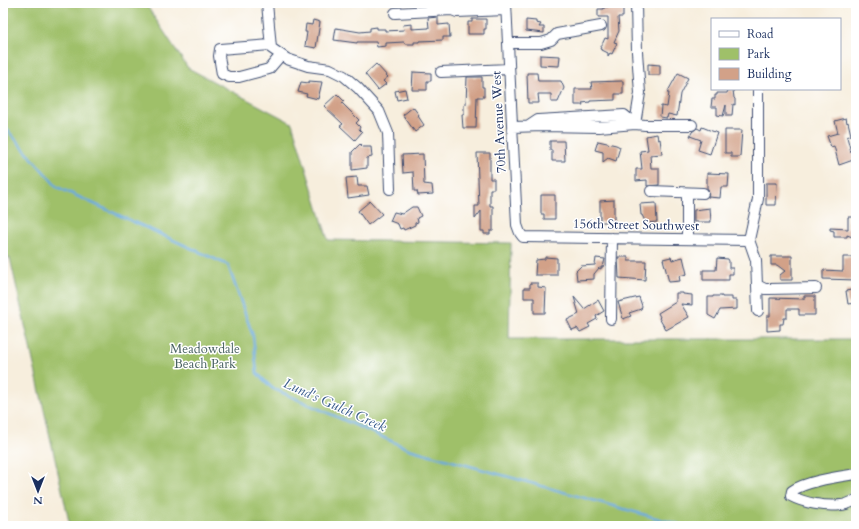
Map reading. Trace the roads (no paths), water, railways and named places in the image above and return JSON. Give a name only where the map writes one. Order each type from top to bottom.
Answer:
[{"type":"street","points":[[267,3],[270,46]]},
{"type":"street","points":[[635,124],[640,92],[637,52],[636,3]]},
{"type":"street","points":[[395,13],[452,10],[457,12],[506,6]]},
{"type":"street","name":"70th Avenue West","points":[[506,6],[517,225],[520,233],[524,237]]},
{"type":"street","points":[[508,43],[541,42],[551,40],[557,34],[601,26]]},
{"type":"street","points":[[281,55],[269,69],[239,77],[229,77],[222,74],[218,56],[220,49],[270,46],[287,59],[308,66],[330,70],[344,76],[358,88],[379,111],[388,133],[390,189]]},
{"type":"street","points":[[441,72],[509,69]]},
{"type":"street","points":[[758,90],[758,199],[749,240],[756,260],[758,311]]},
{"type":"street","points":[[513,127],[598,127],[635,124],[692,125]]},
{"type":"street","points":[[651,191],[703,194]]},
{"type":"street","points":[[687,193],[687,239]]},
{"type":"street","name":"156th Street Southwest","points":[[524,237],[749,240]]},
{"type":"street","points":[[611,319],[612,238]]},
{"type":"street","points":[[757,285],[765,289],[816,288]]},
{"type":"street","points":[[856,474],[833,477],[799,486],[792,491],[791,496],[824,505],[842,505],[856,500]]},
{"type":"waterway","name":"Lund's Gulch Creek","points":[[3,125],[57,187],[228,265],[253,336],[257,373],[272,388],[409,449],[685,526]]},
{"type":"park label","name":"Meadowdale Beach Park","points":[[205,356]]}]
